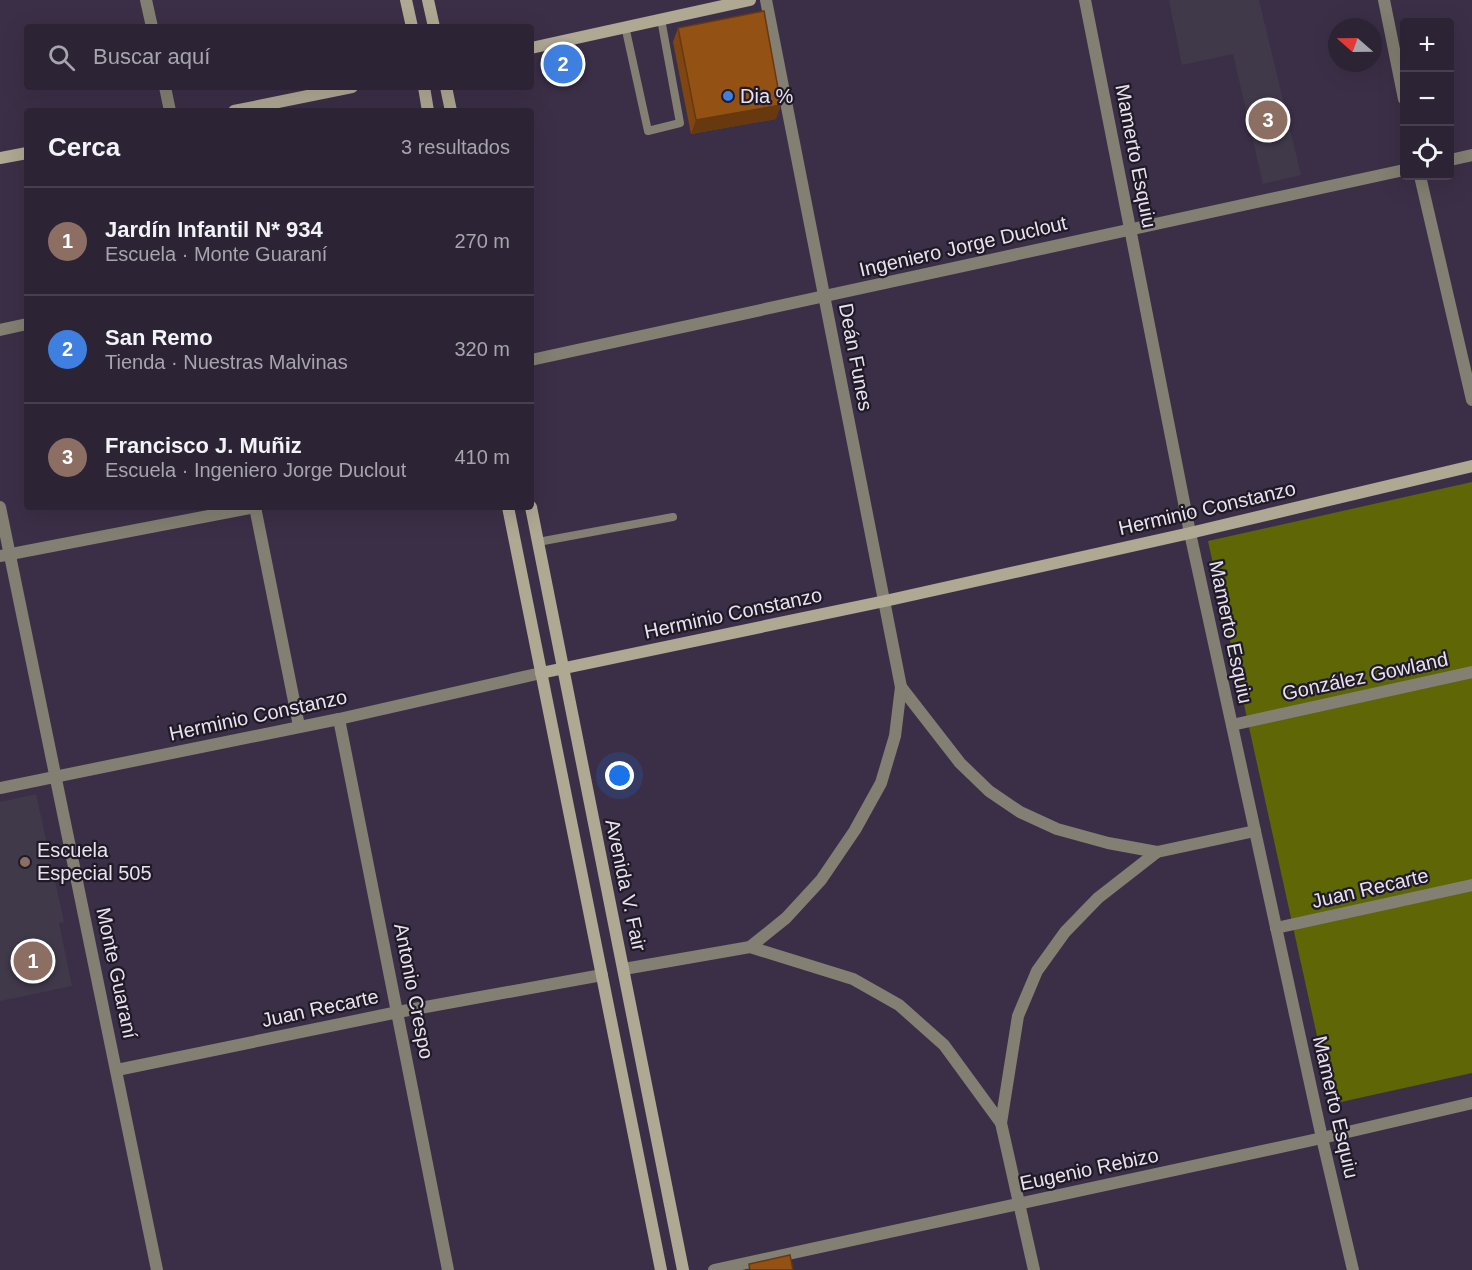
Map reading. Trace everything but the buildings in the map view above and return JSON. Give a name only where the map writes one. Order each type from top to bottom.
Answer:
[{"type":"main road","points":[[406,0],[411,24]]},
{"type":"main road","points":[[428,0],[433,24]]},
{"type":"main road","points":[[534,47],[750,0]]},
{"type":"main road","points":[[249,108],[337,90]]},
{"type":"main road","points":[[424,90],[428,108]]},
{"type":"main road","points":[[447,90],[450,108]]},
{"type":"main road","points":[[0,158],[24,154]]},
{"type":"main road","name":"Herminio Constanzo","points":[[541,673],[885,601],[1190,533],[1472,466]]},
{"type":"main road","name":"Avenida V. Fair","points":[[509,510],[661,1270]]},
{"type":"main road","name":"Avenida V. Fair","points":[[532,510],[683,1270]]},
{"type":"street","points":[[146,0],[151,24]]},
{"type":"street","name":"Deán Funes","points":[[766,0],[901,687]]},
{"type":"street","name":"Mamerto Esquiu","points":[[1085,0],[1190,533],[1353,1270]]},
{"type":"street","points":[[1384,0],[1400,79]]},
{"type":"street","points":[[166,90],[169,108]]},
{"type":"street","points":[[1454,159],[1472,154]]},
{"type":"street","name":"Ingeniero Jorge Duclout","points":[[534,359],[1400,171]]},
{"type":"street","points":[[1421,180],[1472,400]]},
{"type":"street","points":[[0,330],[24,325]]},
{"type":"street","name":"Monte Guaraní","points":[[0,507],[5,555],[57,777],[157,1270]]},
{"type":"street","points":[[5,555],[239,510]]},
{"type":"street","points":[[256,510],[299,726]]},
{"type":"street","name":"González Gowland","points":[[1232,725],[1472,672]]},
{"type":"street","name":"Herminio Constanzo","points":[[0,788],[339,719],[541,673]]},
{"type":"street","points":[[901,687],[960,763],[989,791],[1020,812],[1057,829],[1108,843],[1157,852],[1255,831]]},
{"type":"street","points":[[750,947],[786,918],[820,880],[855,830],[881,783],[895,736],[901,687]]},
{"type":"street","name":"Antonio Crespo","points":[[339,719],[448,1270]]},
{"type":"street","points":[[1034,1270],[1001,1123],[1018,1016],[1037,971],[1065,932],[1098,898],[1157,852]]},
{"type":"street","name":"Juan Recarte","points":[[1276,928],[1472,885]]},
{"type":"street","points":[[624,969],[750,947],[853,979],[899,1005],[944,1045],[1001,1123]]},
{"type":"street","name":"Juan Recarte","points":[[117,1070],[398,1011],[602,975]]},
{"type":"street","name":"Eugenio Rebizo","points":[[720,1270],[1472,1103]]},
{"type":"lane","points":[[625,27],[648,131],[680,123],[661,19]]},
{"type":"lane","points":[[538,542],[673,517]]},
{"type":"shaded area","points":[[1169,0],[1259,0],[1301,175],[1263,184],[1233,54],[1182,65]]},
{"type":"shaded area","name":"Escuela Especial 505","points":[[36,794],[64,922],[59,923],[72,986],[0,1001],[0,802]]},
{"type":"green space","points":[[1472,482],[1472,1073],[1332,1104],[1208,541]]},
{"type":"place","name":"San Remo","points":[[563,64]]},
{"type":"place","name":"Dia %","points":[[728,96]]},
{"type":"place","name":"Francisco J. Muñiz","points":[[1268,120]]},
{"type":"place","name":"Escuela Especial 505","points":[[25,862]]},
{"type":"place","name":"Jardín Infantil N* 934","points":[[33,961]]}]
